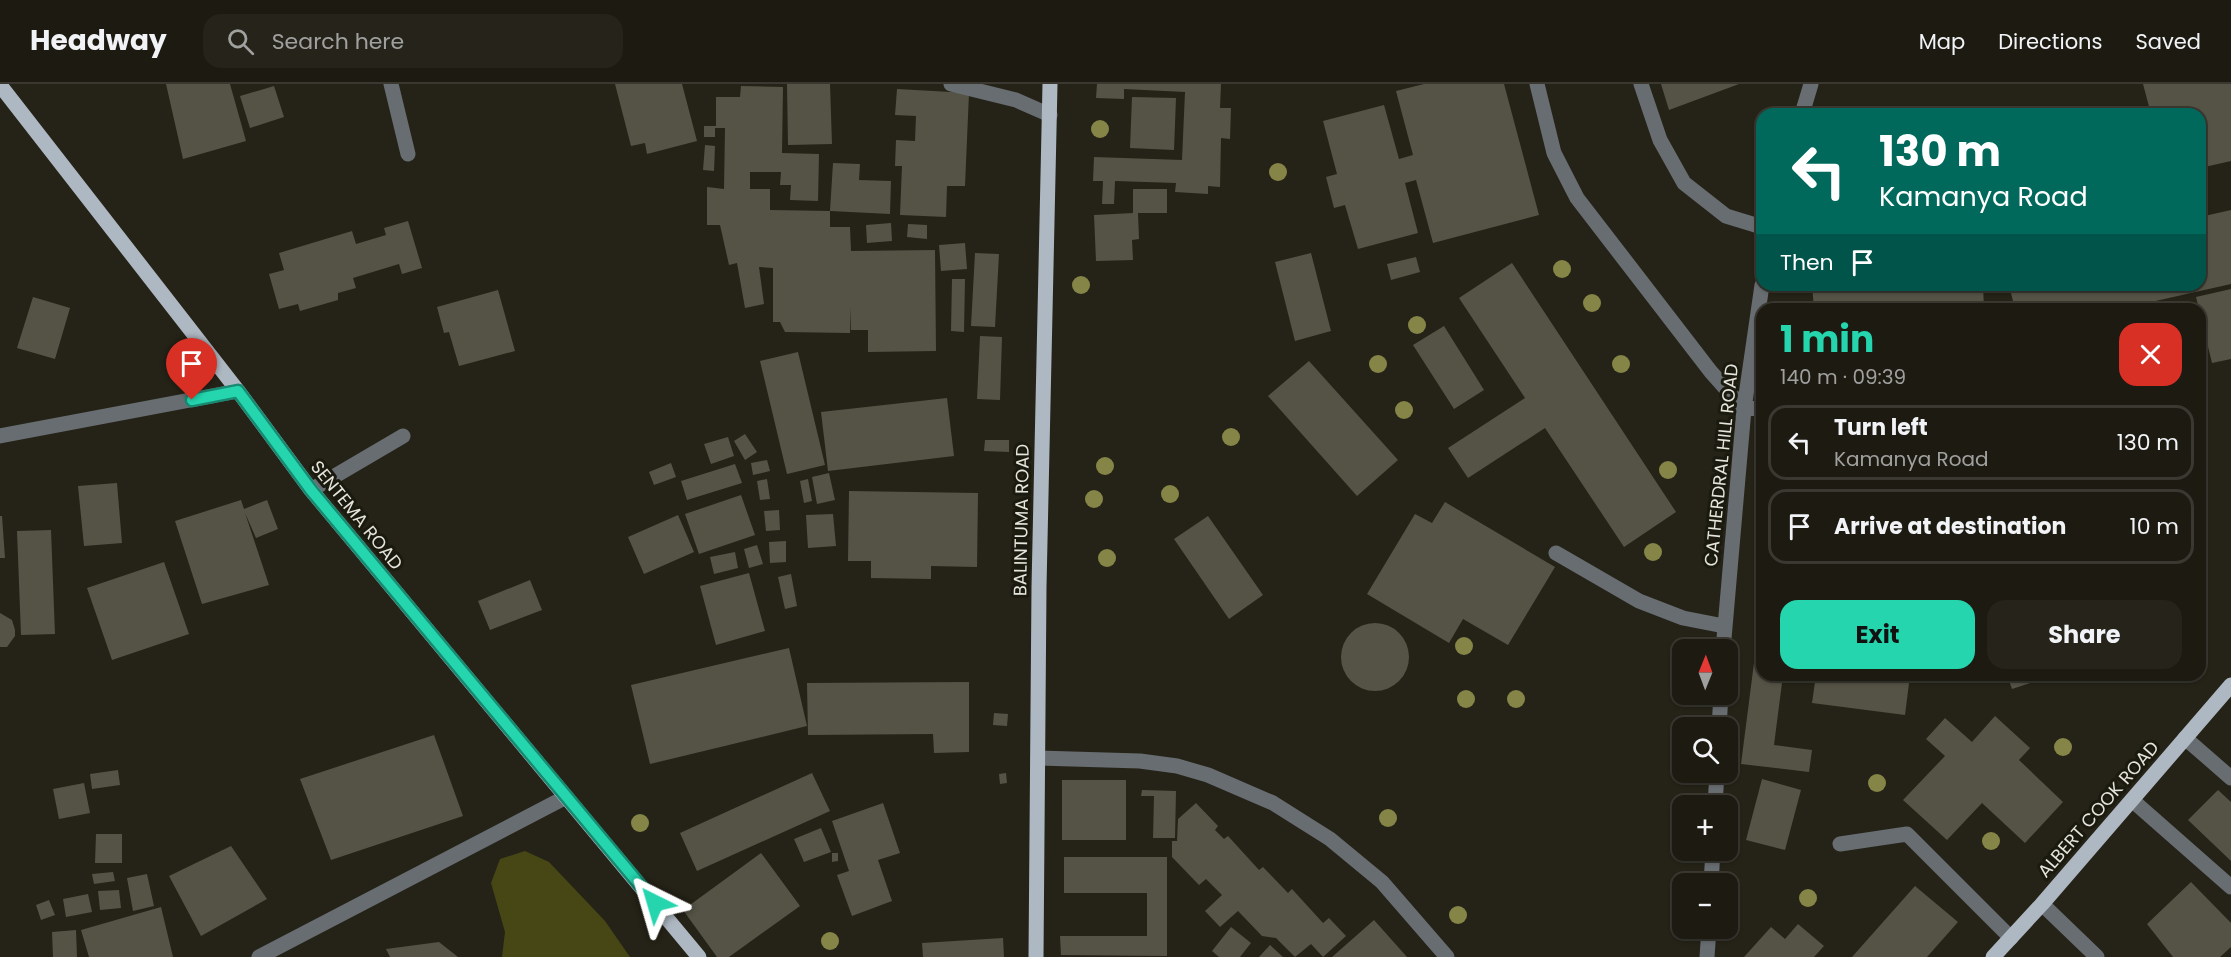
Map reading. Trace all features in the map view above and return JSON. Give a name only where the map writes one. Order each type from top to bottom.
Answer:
[{"type":"main road","name":"BALINTUMA ROAD","points":[[1036,957],[1039,587],[1050,84]]},
{"type":"main road","name":"SENTEMA ROAD","points":[[0,85],[238,391],[311,490],[699,957]]},
{"type":"main road","name":"ALBERT COOK ROAD","points":[[1993,957],[2042,904],[2231,685]]},
{"type":"street","points":[[391,84],[408,154]]},
{"type":"street","points":[[951,84],[1016,100],[1050,115]]},
{"type":"street","points":[[1537,84],[1554,153],[1577,198],[1711,372],[1744,409],[1756,408]]},
{"type":"street","points":[[1641,84],[1660,140],[1684,183],[1726,216],[1756,225]]},
{"type":"street","points":[[1804,108],[1811,84]]},
{"type":"street","name":"CATHERDRAL HILL ROAD","points":[[1723,639],[1744,409],[1756,326]]},
{"type":"street","points":[[0,436],[238,391]]},
{"type":"street","points":[[311,490],[403,436]]},
{"type":"street","points":[[1556,552],[1639,601],[1683,618],[1724,626]]},
{"type":"street","points":[[2185,738],[2231,778]]},
{"type":"street","points":[[1038,758],[1140,761],[1177,766],[1208,775],[1273,803],[1330,839],[1382,882],[1447,957]]},
{"type":"street","points":[[259,957],[566,796]]},
{"type":"street","points":[[2132,800],[2231,887]]},
{"type":"street","points":[[1840,844],[1907,834],[2011,938]]},
{"type":"street","points":[[2042,904],[2097,957]]},
{"type":"street","points":[[1707,957],[1708,939]]},
{"type":"shaded area","points":[[525,851],[549,862],[605,921],[630,957],[502,957],[505,932],[491,883],[500,859]]},
{"type":"building","points":[[166,84],[230,84],[246,141],[183,159]]},
{"type":"building","points":[[615,84],[682,84],[697,141],[647,154],[645,143],[631,146]]},
{"type":"building","points":[[787,84],[830,84],[832,144],[788,145]]},
{"type":"building","points":[[1097,84],[1221,84],[1220,108],[1231,108],[1230,139],[1221,138],[1220,187],[1208,186],[1208,194],[1175,192],[1176,183],[1115,181],[1114,204],[1102,204],[1103,181],[1093,181],[1094,157],[1182,160],[1185,92],[1124,89],[1124,99],[1096,98]]},
{"type":"building","points":[[1424,84],[1504,84],[1539,215],[1433,243],[1416,180],[1405,183],[1418,233],[1358,249],[1345,205],[1334,208],[1326,177],[1337,174],[1323,121],[1384,105],[1399,159],[1413,155],[1396,91]]},
{"type":"building","points":[[1661,84],[1739,84],[1669,110]]},
{"type":"building","points":[[2143,84],[2231,84],[2231,161],[2206,167],[2206,108],[2149,108]]},
{"type":"building","points":[[274,86],[284,117],[250,128],[240,96]]},
{"type":"building","points":[[741,86],[783,87],[782,153],[819,154],[818,201],[790,200],[791,185],[780,185],[781,172],[750,172],[750,189],[770,189],[770,210],[830,211],[830,227],[850,227],[851,251],[935,250],[936,351],[868,352],[868,330],[851,330],[851,307],[850,333],[785,332],[780,322],[773,322],[773,268],[759,267],[764,304],[745,308],[737,263],[729,265],[720,225],[707,225],[707,187],[724,189],[725,128],[715,128],[715,137],[704,137],[704,126],[716,126],[716,97],[740,97]]},
{"type":"building","points":[[897,89],[969,93],[965,186],[947,186],[946,217],[900,215],[902,166],[895,166],[896,140],[915,141],[916,116],[895,115]]},
{"type":"building","points":[[1132,97],[1176,98],[1174,150],[1130,148]]},
{"type":"building","points":[[705,145],[715,146],[714,171],[703,170]]},
{"type":"building","points":[[833,163],[860,164],[859,180],[891,181],[890,214],[830,211]]},
{"type":"building","points":[[1133,189],[1167,189],[1167,213],[1138,213],[1139,239],[1132,240],[1133,260],[1096,261],[1094,215],[1133,213]]},
{"type":"building","points":[[2231,210],[2231,284],[2206,290],[2206,216]]},
{"type":"building","points":[[408,221],[422,268],[402,274],[399,264],[353,278],[356,288],[338,293],[338,300],[300,311],[298,304],[279,309],[269,274],[284,270],[279,253],[352,231],[356,244],[386,235],[384,228]]},
{"type":"building","points":[[891,223],[892,241],[867,243],[866,225]]},
{"type":"building","points":[[908,224],[927,225],[927,239],[907,237]]},
{"type":"building","points":[[965,243],[967,269],[941,271],[939,245]]},
{"type":"building","points":[[975,253],[999,254],[995,327],[971,326]]},
{"type":"building","points":[[1311,253],[1331,331],[1295,341],[1275,262]]},
{"type":"building","points":[[1416,257],[1420,272],[1391,280],[1387,264]]},
{"type":"building","points":[[1512,263],[1676,512],[1624,547],[1545,428],[1468,478],[1448,448],[1525,398],[1459,298]]},
{"type":"building","points":[[952,279],[965,279],[964,332],[951,331]]},
{"type":"building","points":[[2231,289],[2231,359],[2212,363],[2206,338],[2206,303],[2197,303],[2196,297]]},
{"type":"building","points":[[498,290],[515,351],[459,366],[449,332],[444,333],[437,307]]},
{"type":"building","points":[[1812,291],[1983,291],[1984,303],[1814,303]]},
{"type":"building","points":[[2010,291],[2200,291],[2147,303],[2014,303]]},
{"type":"building","points":[[33,297],[70,308],[55,359],[17,348]]},
{"type":"building","points":[[1444,326],[1484,390],[1454,409],[1413,345]]},
{"type":"building","points":[[980,336],[1002,337],[1000,400],[977,399]]},
{"type":"building","points":[[798,352],[825,465],[787,474],[760,361]]},
{"type":"building","points":[[1309,361],[1398,460],[1357,496],[1268,396]]},
{"type":"building","points":[[947,398],[954,456],[828,471],[821,412]]},
{"type":"building","points":[[745,434],[757,452],[745,460],[734,441]]},
{"type":"building","points":[[728,437],[734,456],[711,464],[704,444]]},
{"type":"building","points":[[985,440],[1009,440],[1009,452],[984,451]]},
{"type":"building","points":[[767,460],[770,471],[753,475],[751,463]]},
{"type":"building","points":[[671,463],[676,477],[654,485],[649,472]]},
{"type":"building","points":[[735,464],[742,483],[687,500],[681,481]]},
{"type":"building","points":[[829,473],[835,500],[817,504],[812,477]]},
{"type":"building","points":[[767,479],[770,499],[760,500],[757,481]]},
{"type":"building","points":[[808,479],[812,501],[804,503],[800,481]]},
{"type":"building","points":[[117,483],[122,543],[84,546],[78,486]]},
{"type":"building","points":[[849,491],[978,493],[977,567],[931,566],[931,579],[871,578],[871,561],[848,561]]},
{"type":"building","points":[[741,495],[755,535],[699,554],[685,514]]},
{"type":"building","points":[[241,500],[244,509],[267,500],[278,529],[256,538],[245,513],[269,585],[202,604],[175,521]]},
{"type":"building","points":[[1445,502],[1555,567],[1508,645],[1463,619],[1449,643],[1367,594],[1415,514],[1432,523]]},
{"type":"building","points":[[779,510],[780,530],[766,531],[764,511]]},
{"type":"building","points":[[833,514],[836,546],[808,548],[806,515]]},
{"type":"building","points":[[678,515],[694,552],[644,574],[628,537]]},
{"type":"building","points":[[0,516],[2,516],[5,558],[0,558]]},
{"type":"building","points":[[1208,516],[1263,595],[1229,619],[1174,539]]},
{"type":"building","points":[[51,530],[55,634],[21,635],[17,531]]},
{"type":"building","points":[[786,541],[786,562],[770,563],[769,542]]},
{"type":"building","points":[[757,545],[763,564],[749,568],[744,549]]},
{"type":"building","points":[[735,552],[738,568],[714,574],[710,557]]},
{"type":"building","points":[[164,562],[189,634],[112,660],[87,588]]},
{"type":"building","points":[[749,573],[765,631],[716,645],[700,586]]},
{"type":"building","points":[[791,574],[797,606],[785,609],[778,577]]},
{"type":"building","points":[[530,580],[542,610],[490,630],[478,601]]},
{"type":"building","points":[[0,613],[12,620],[15,630],[15,636],[7,647],[0,647]]},
{"type":"building","points":[[1375,623],[1388,626],[1399,633],[1406,644],[1409,657],[1406,670],[1399,681],[1388,688],[1375,691],[1362,688],[1351,681],[1344,670],[1341,657],[1344,644],[1351,633],[1362,626]]},
{"type":"building","points":[[789,648],[807,726],[650,764],[631,685]]},
{"type":"building","points":[[1755,655],[1756,681],[1782,681],[1774,745],[1812,750],[1809,772],[1741,764]]},
{"type":"building","points":[[1815,681],[1909,681],[1905,715],[1812,703]]},
{"type":"building","points":[[2009,681],[2036,681],[2012,689]]},
{"type":"building","points":[[969,682],[969,752],[934,753],[933,734],[808,735],[807,683]]},
{"type":"building","points":[[994,713],[1008,714],[1007,726],[993,725]]},
{"type":"building","points":[[1995,716],[2030,748],[2019,760],[2063,802],[2025,843],[1982,803],[1947,840],[1903,800],[1945,756],[1926,739],[1945,718],[1972,742]]},
{"type":"building","points":[[434,735],[463,816],[331,860],[300,779]]},
{"type":"building","points":[[118,770],[120,785],[92,789],[90,774]]},
{"type":"building","points":[[812,773],[830,811],[697,871],[680,833]]},
{"type":"building","points":[[1006,773],[1007,783],[1000,784],[999,774]]},
{"type":"building","points":[[1762,779],[1801,790],[1785,850],[1746,840]]},
{"type":"building","points":[[1062,780],[1126,780],[1126,840],[1062,840]]},
{"type":"building","points":[[84,783],[90,813],[59,819],[53,789]]},
{"type":"building","points":[[1142,790],[1176,791],[1175,838],[1153,838],[1154,796],[1141,796]]},
{"type":"building","points":[[2218,790],[2231,802],[2231,861],[2188,820]]},
{"type":"building","points":[[883,803],[900,853],[878,860],[892,901],[852,916],[837,875],[849,871],[832,821]]},
{"type":"building","points":[[1196,803],[1218,826],[1215,830],[1224,839],[1228,836],[1259,870],[1263,867],[1288,893],[1292,889],[1323,923],[1329,918],[1346,936],[1323,957],[1311,944],[1295,957],[1276,938],[1262,936],[1238,911],[1220,927],[1205,911],[1222,895],[1206,879],[1199,885],[1172,857],[1172,841],[1177,841],[1178,819]]},
{"type":"building","points":[[821,828],[831,852],[804,862],[794,839]]},
{"type":"building","points":[[96,834],[122,834],[122,863],[95,863]]},
{"type":"building","points":[[231,846],[267,899],[201,936],[169,876]]},
{"type":"building","points":[[761,853],[800,906],[729,957],[717,957],[683,910]]},
{"type":"building","points":[[832,853],[838,853],[838,861],[832,862]]},
{"type":"building","points":[[1064,857],[1167,857],[1167,956],[1061,955],[1060,936],[1147,936],[1147,893],[1064,893]]},
{"type":"building","points":[[113,872],[115,881],[94,884],[92,874]]},
{"type":"building","points":[[147,874],[154,906],[133,911],[127,878]]},
{"type":"building","points":[[2191,882],[2231,923],[2231,947],[2220,957],[2173,957],[2147,924]]},
{"type":"building","points":[[1915,886],[1958,922],[1927,957],[1852,957]]},
{"type":"building","points":[[119,890],[121,908],[100,910],[98,891]]},
{"type":"building","points":[[88,894],[92,912],[66,917],[63,899]]},
{"type":"building","points":[[49,900],[55,915],[41,920],[36,905]]},
{"type":"building","points":[[161,907],[173,957],[89,957],[81,930]]},
{"type":"building","points":[[1374,920],[1407,957],[1332,957]]},
{"type":"building","points":[[1798,924],[1824,946],[1814,957],[1744,957],[1771,927],[1785,939]]},
{"type":"building","points":[[1231,927],[1251,943],[1240,957],[1219,957],[1212,951]]},
{"type":"building","points":[[76,930],[77,957],[53,957],[52,932]]},
{"type":"building","points":[[1003,938],[1004,957],[923,957],[922,943]]},
{"type":"building","points":[[439,942],[458,957],[390,957],[386,949]]},
{"type":"building","points":[[1270,945],[1283,957],[1259,957]]},
{"type":"route","points":[[192,400],[238,391],[311,490],[655,903]]}]
